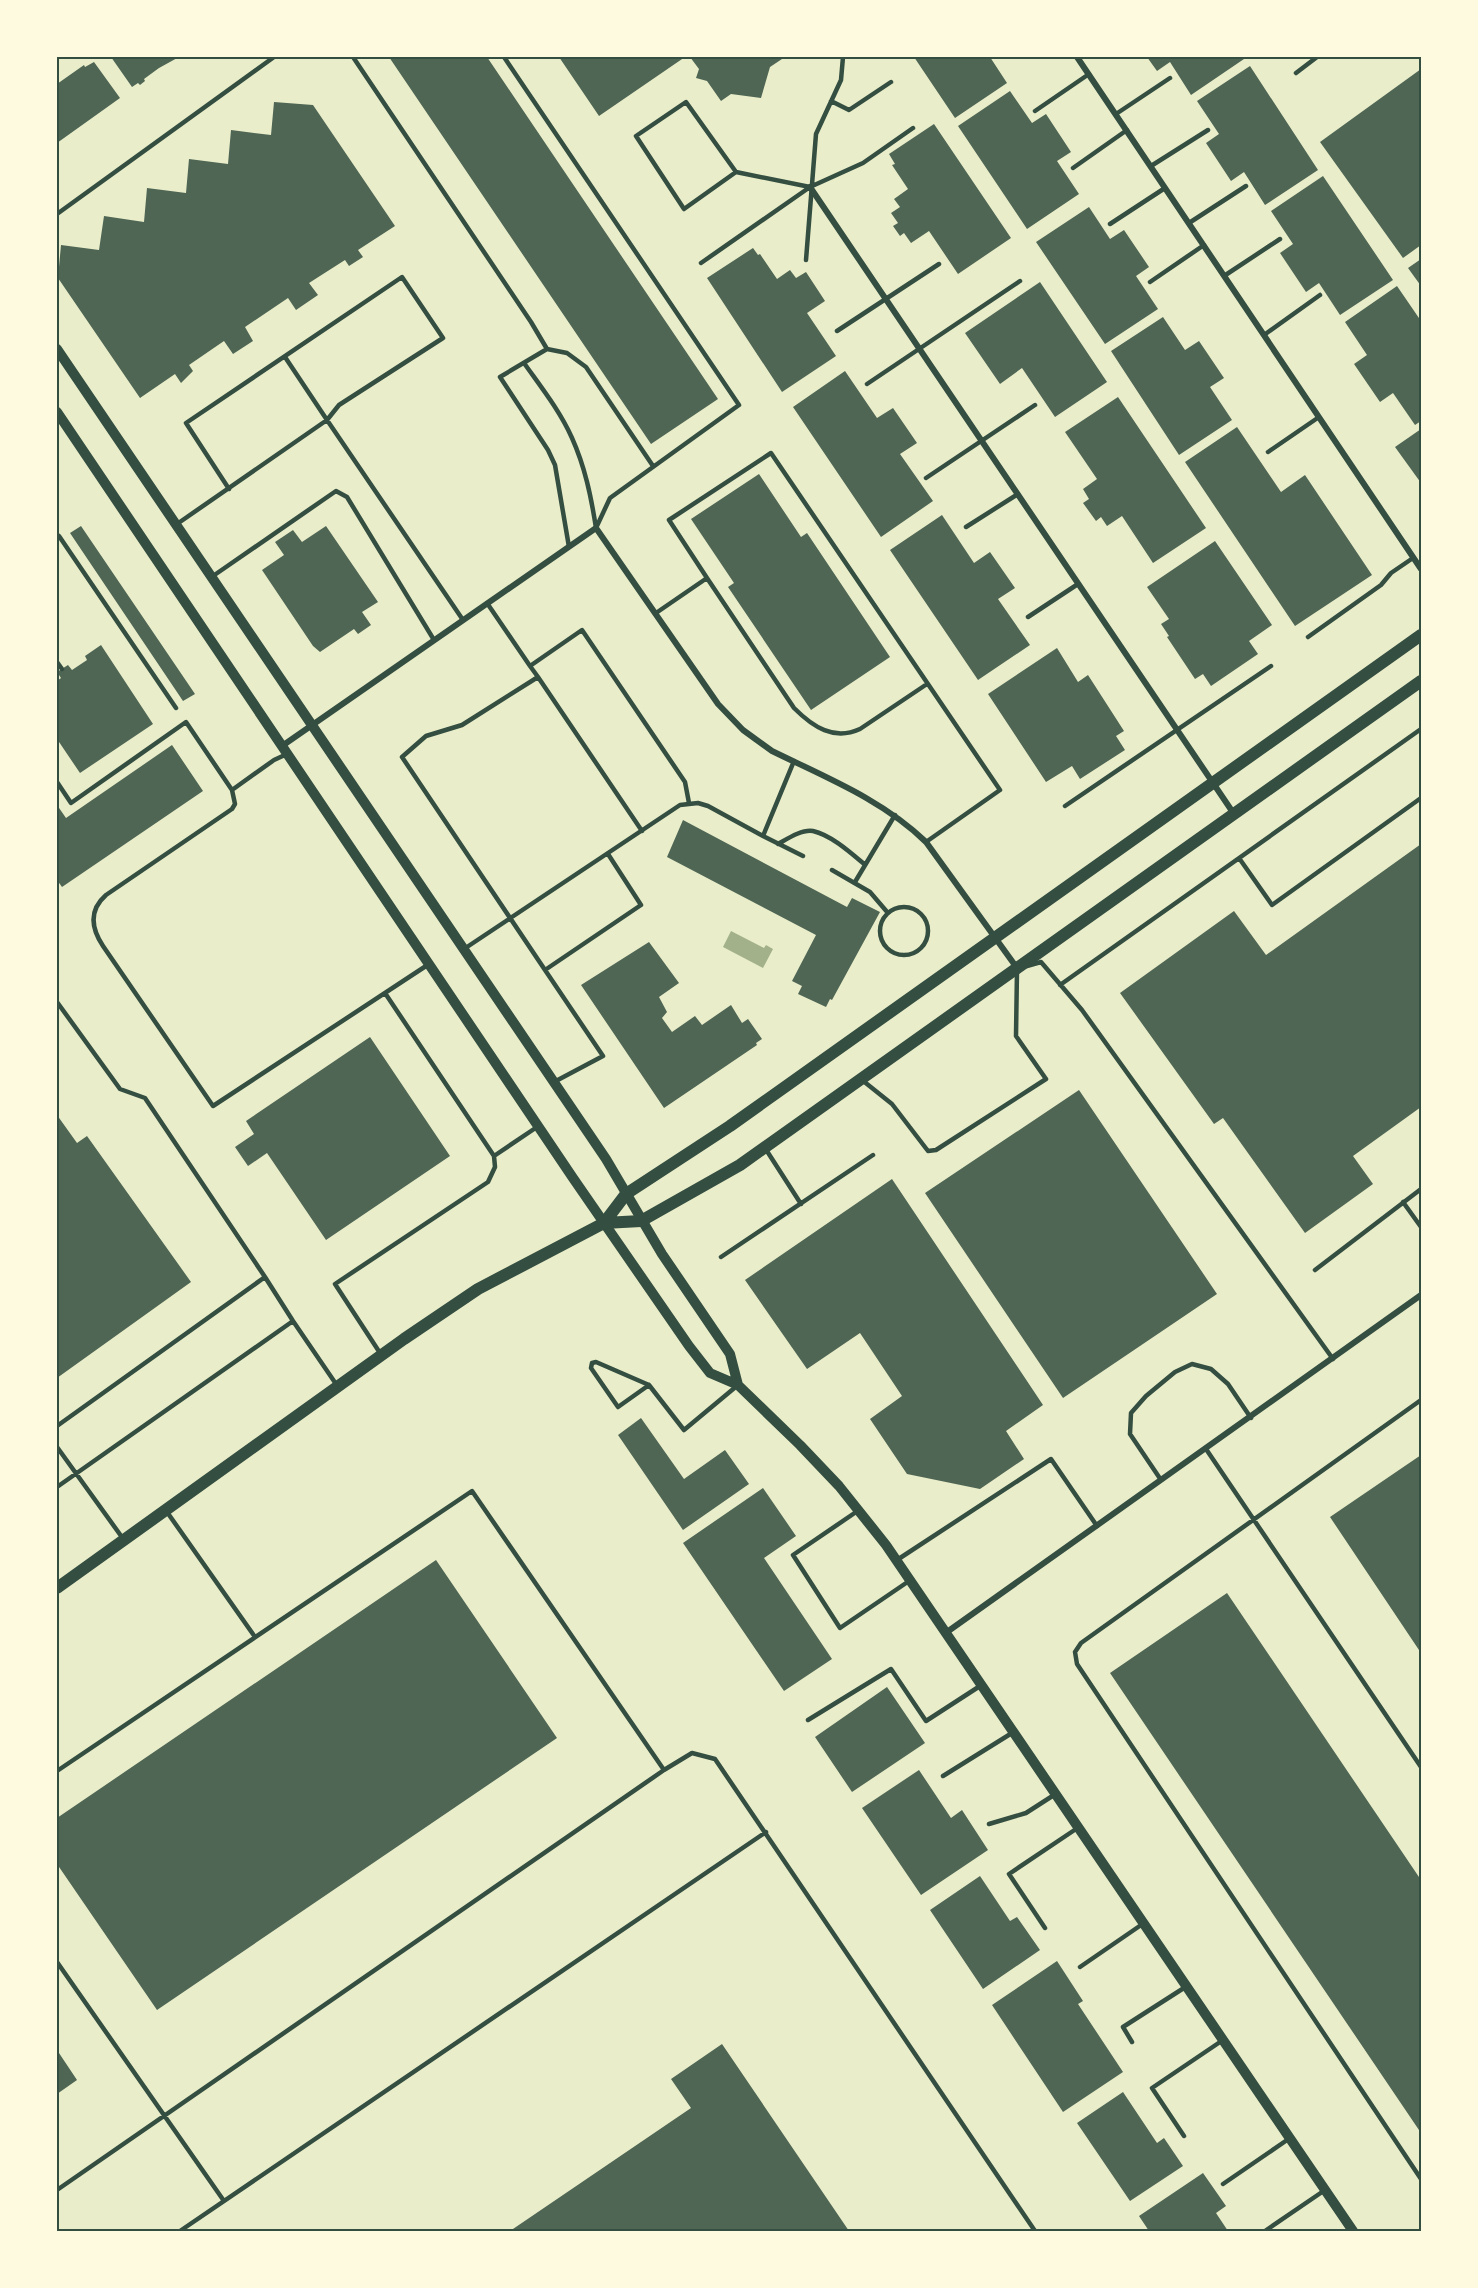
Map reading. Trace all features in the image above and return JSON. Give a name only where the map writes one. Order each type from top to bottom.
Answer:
[{"type":"main road","points":[[604,1223],[626,1194],[713,1138],[1421,635]]},
{"type":"main road","points":[[57,1588],[478,1288],[604,1223],[641,1221],[720,1178],[1421,681]]},
{"type":"street","points":[[1077,57],[1421,569]]},
{"type":"street","points":[[810,187],[1234,814]]},
{"type":"street","points":[[57,349],[606,1159],[641,1221],[730,1354],[738,1386]]},
{"type":"street","points":[[57,412],[538,1126],[705,1367],[710,1373],[738,1386],[821,1467],[859,1510],[897,1560],[1353,2231]]},
{"type":"street","points":[[285,750],[312,724],[596,528],[728,715],[757,741],[896,815],[926,842],[1017,968]]},
{"type":"street","points":[[947,1632],[1421,1295]]},
{"type":"lane","points":[[57,214],[274,57]]},
{"type":"lane","points":[[353,57],[547,349]]},
{"type":"lane","points":[[504,57],[739,405],[610,498],[596,528]]},
{"type":"lane","points":[[806,260],[816,134],[841,80],[843,57]]},
{"type":"lane","points":[[1296,73],[1317,57]]},
{"type":"lane","points":[[1035,111],[1089,74]]},
{"type":"lane","points":[[1116,114],[1170,78]]},
{"type":"lane","points":[[831,100],[849,110],[891,82]]},
{"type":"lane","points":[[736,172],[684,210],[636,136],[686,102],[736,172],[810,187]]},
{"type":"lane","points":[[701,263],[810,187],[863,163],[913,128]]},
{"type":"lane","points":[[1151,166],[1208,129]]},
{"type":"lane","points":[[1072,168],[1127,130]]},
{"type":"lane","points":[[1189,223],[1246,186]]},
{"type":"lane","points":[[1110,224],[1165,188]]},
{"type":"lane","points":[[1224,276],[1280,239]]},
{"type":"lane","points":[[1150,282],[1204,245]]},
{"type":"lane","points":[[837,331],[939,264]]},
{"type":"lane","points":[[177,524],[229,489],[327,420],[339,405],[442,338],[402,277],[186,423],[229,489]]},
{"type":"lane","points":[[867,384],[1020,281]]},
{"type":"lane","points":[[1264,335],[1320,295]]},
{"type":"lane","points":[[569,547],[555,465],[548,450],[500,377],[547,349],[567,353],[586,367],[653,466]]},
{"type":"lane","points":[[285,357],[463,620]]},
{"type":"lane","points":[[524,363],[572,436],[589,486],[596,528]]},
{"type":"lane","points":[[926,478],[1035,405]]},
{"type":"lane","points":[[1268,452],[1319,417]]},
{"type":"lane","points":[[926,842],[1000,790],[771,453],[669,520],[794,708],[819,729],[837,735],[849,734],[927,684]]},
{"type":"lane","points":[[213,576],[336,491],[347,497],[434,640]]},
{"type":"lane","points":[[966,527],[1018,494]]},
{"type":"lane","points":[[57,538],[59,536],[176,708]]},
{"type":"lane","points":[[1308,637],[1381,585],[1391,573],[1413,558]]},
{"type":"lane","points":[[656,613],[707,578]]},
{"type":"lane","points":[[1028,617],[1078,584]]},
{"type":"lane","points":[[487,603],[642,831]]},
{"type":"lane","points":[[530,666],[582,630],[685,782],[689,803]]},
{"type":"lane","points":[[57,662],[62,669]]},
{"type":"lane","points":[[1065,806],[1271,666]]},
{"type":"lane","points":[[538,677],[462,725],[426,736],[402,757],[603,1056],[554,1082]]},
{"type":"lane","points":[[57,782],[71,803],[186,722],[232,790],[235,804],[232,809],[106,895],[96,907],[93,922],[103,946],[213,1106],[429,964]]},
{"type":"lane","points":[[1060,985],[1421,729]]},
{"type":"lane","points":[[232,790],[285,750]]},
{"type":"lane","points":[[763,836],[794,761]]},
{"type":"lane","points":[[1239,858],[1272,905],[1421,798]]},
{"type":"lane","points":[[464,949],[680,805],[698,803],[708,806],[803,856]]},
{"type":"lane","points":[[855,882],[896,815]]},
{"type":"lane","points":[[778,843],[812,830],[844,847],[864,864]]},
{"type":"lane","points":[[545,969],[640,905],[608,854]]},
{"type":"lane","points":[[832,870],[870,892],[888,913]]},
{"type":"lane","points":[[910,907],[923,915],[927,922],[928,937],[919,951],[903,956],[888,950],[880,935],[880,927],[888,913],[895,909],[910,907]]},
{"type":"lane","points":[[861,1079],[891,1104],[928,1151],[936,1150],[1046,1079],[1016,1036],[1017,968],[1041,962],[1102,1039],[1333,1359]]},
{"type":"lane","points":[[381,1355],[335,1284],[488,1182],[495,1167],[494,1156],[385,993]]},
{"type":"lane","points":[[57,1002],[120,1089],[145,1098],[338,1386]]},
{"type":"lane","points":[[494,1156],[538,1126]]},
{"type":"lane","points":[[765,1148],[801,1204]]},
{"type":"lane","points":[[721,1257],[873,1155]]},
{"type":"lane","points":[[1315,1270],[1421,1189]]},
{"type":"lane","points":[[1403,1202],[1421,1227]]},
{"type":"lane","points":[[57,1426],[265,1277]]},
{"type":"lane","points":[[57,1487],[293,1322]]},
{"type":"lane","points":[[649,1385],[618,1407],[591,1368],[592,1363],[596,1362],[649,1385],[684,1430],[738,1386]]},
{"type":"lane","points":[[1161,1480],[1130,1434],[1131,1413],[1146,1396],[1175,1372],[1192,1364],[1211,1369],[1228,1384],[1251,1418]]},
{"type":"lane","points":[[1421,1400],[1081,1643],[1075,1652],[1077,1664],[1421,2180]]},
{"type":"lane","points":[[57,1448],[124,1540]]},
{"type":"lane","points":[[1206,1449],[1421,1767]]},
{"type":"lane","points":[[897,1560],[1051,1459],[1097,1526]]},
{"type":"lane","points":[[57,1771],[472,1491],[664,1770]]},
{"type":"lane","points":[[165,1510],[255,1637]]},
{"type":"lane","points":[[859,1510],[793,1555],[840,1628],[911,1580]]},
{"type":"lane","points":[[808,1720],[891,1669],[926,1721],[982,1685]]},
{"type":"lane","points":[[943,1776],[1014,1732]]},
{"type":"lane","points":[[57,2190],[664,1770],[692,1753],[715,1759],[1035,2231]]},
{"type":"lane","points":[[988,1824],[1026,1813],[1056,1794]]},
{"type":"lane","points":[[1045,1928],[1009,1874],[1079,1827]]},
{"type":"lane","points":[[180,2231],[766,1832]]},
{"type":"lane","points":[[1080,1967],[1144,1923]]},
{"type":"lane","points":[[57,1962],[224,2201]]},
{"type":"lane","points":[[1132,2042],[1123,2027],[1187,1986]]},
{"type":"lane","points":[[1184,2136],[1152,2088],[1223,2040]]},
{"type":"lane","points":[[1223,2184],[1290,2138]]},
{"type":"lane","points":[[1265,2231],[1325,2190]]},
{"type":"shaded area","points":[[731,931],[764,948],[766,945],[773,949],[763,968],[723,947]]},
{"type":"building","points":[[111,57],[179,57],[159,68],[144,79],[145,81],[140,85],[138,83],[132,87]]},
{"type":"building","points":[[389,57],[487,57],[718,399],[651,444]]},
{"type":"building","points":[[559,57],[685,57],[599,116]]},
{"type":"building","points":[[690,57],[785,57],[770,67],[761,98],[731,94],[721,101],[707,81],[696,78],[699,69]]},
{"type":"building","points":[[914,57],[990,57],[1007,83],[955,118]]},
{"type":"building","points":[[1147,57],[1243,57],[1244,59],[1191,95],[1170,62],[1157,71]]},
{"type":"building","points":[[94,62],[120,98],[57,143],[57,84],[84,65],[85,67]]},
{"type":"building","points":[[1250,66],[1318,170],[1265,205],[1244,172],[1231,181],[1206,143],[1219,134],[1197,101]]},
{"type":"building","points":[[1421,69],[1421,245],[1403,258],[1320,142]]},
{"type":"building","points":[[1010,91],[1032,123],[1046,114],[1071,152],[1057,161],[1079,194],[1027,229],[958,126]]},
{"type":"building","points":[[274,102],[313,105],[395,226],[358,250],[363,257],[349,266],[345,260],[309,283],[318,295],[296,310],[288,298],[245,327],[253,341],[233,354],[224,341],[189,365],[193,371],[181,383],[175,374],[140,398],[58,278],[61,245],[99,250],[104,216],[144,222],[147,188],[186,193],[189,159],[228,164],[231,130],[271,135]]},
{"type":"building","points":[[934,124],[1011,238],[958,274],[929,231],[911,243],[904,233],[900,236],[893,226],[898,223],[891,213],[900,207],[894,199],[908,189],[892,165],[895,164],[889,154]]},
{"type":"building","points":[[1323,176],[1393,280],[1340,315],[1319,283],[1306,292],[1280,253],[1293,244],[1271,211]]},
{"type":"building","points":[[1089,207],[1110,239],[1124,230],[1149,267],[1136,276],[1158,309],[1105,344],[1036,242]]},
{"type":"building","points":[[753,248],[758,255],[760,254],[777,279],[790,270],[796,278],[806,272],[825,301],[807,313],[836,356],[782,392],[707,278]]},
{"type":"building","points":[[1421,259],[1421,286],[1408,268]]},
{"type":"building","points":[[1040,282],[1107,382],[1055,417],[1022,368],[1000,384],[965,333]]},
{"type":"building","points":[[1397,286],[1421,321],[1421,421],[1415,425],[1393,393],[1380,402],[1354,364],[1367,355],[1345,322]]},
{"type":"building","points":[[1163,317],[1185,350],[1199,341],[1224,378],[1210,387],[1232,420],[1179,455],[1111,351]]},
{"type":"building","points":[[845,371],[877,418],[893,408],[917,443],[900,454],[933,501],[881,537],[793,407]]},
{"type":"building","points":[[1118,397],[1206,528],[1153,563],[1122,516],[1107,526],[1101,517],[1096,521],[1083,503],[1089,499],[1083,489],[1097,479],[1065,432]]},
{"type":"building","points":[[1237,427],[1281,492],[1305,475],[1372,575],[1295,626],[1185,462]]},
{"type":"building","points":[[1421,429],[1421,483],[1395,447]]},
{"type":"building","points":[[759,474],[801,537],[807,533],[890,657],[811,710],[728,587],[734,583],[691,519]]},
{"type":"building","points":[[942,515],[974,563],[990,552],[1015,588],[998,599],[1030,645],[978,680],[890,550]]},
{"type":"building","points":[[81,526],[195,694],[183,701],[70,533]]},
{"type":"building","points":[[326,526],[378,602],[362,612],[371,625],[358,634],[354,629],[320,652],[313,646],[262,570],[284,555],[275,542],[293,530],[302,542]]},
{"type":"building","points":[[1215,541],[1272,625],[1249,641],[1258,654],[1211,686],[1203,674],[1195,679],[1167,637],[1169,636],[1161,624],[1169,619],[1147,587]]},
{"type":"building","points":[[101,645],[153,724],[80,773],[57,739],[57,681],[61,678],[57,672],[68,665],[72,670],[87,660],[85,656]]},
{"type":"building","points":[[1057,648],[1078,682],[1088,675],[1124,731],[1116,736],[1125,750],[1080,779],[1072,766],[1046,782],[988,694]]},
{"type":"building","points":[[172,745],[203,791],[62,887],[57,880],[57,805],[66,818]]},
{"type":"building","points":[[683,820],[847,907],[852,898],[880,912],[826,1007],[798,994],[802,986],[792,981],[816,935],[667,857]]},
{"type":"building","points":[[1421,844],[1421,1107],[1353,1156],[1373,1184],[1305,1233],[1223,1118],[1214,1124],[1120,993],[1234,911],[1266,955]]},
{"type":"building","points":[[649,942],[679,983],[659,997],[667,1012],[662,1018],[672,1032],[695,1016],[702,1025],[731,1005],[742,1023],[748,1019],[762,1039],[756,1043],[757,1045],[664,1108],[581,985]]},
{"type":"building","points":[[370,1037],[450,1156],[326,1240],[267,1153],[248,1166],[235,1147],[254,1134],[246,1121]]},
{"type":"building","points":[[1079,1090],[1217,1294],[1063,1398],[925,1193]]},
{"type":"building","points":[[57,1115],[77,1143],[87,1136],[191,1282],[57,1378]]},
{"type":"building","points":[[892,1179],[1043,1405],[1006,1431],[1024,1459],[980,1489],[907,1474],[870,1419],[902,1396],[860,1333],[807,1369],[745,1280]]},
{"type":"building","points":[[641,1418],[684,1479],[725,1450],[749,1484],[683,1530],[618,1435]]},
{"type":"building","points":[[1421,1455],[1421,1653],[1330,1517]]},
{"type":"building","points":[[763,1488],[796,1536],[764,1558],[832,1659],[784,1691],[683,1543]]},
{"type":"building","points":[[436,1560],[557,1738],[157,2010],[57,1864],[57,1818]]},
{"type":"building","points":[[1227,1593],[1421,1880],[1421,2133],[1110,1673]]},
{"type":"building","points":[[887,1687],[925,1743],[852,1792],[815,1737]]},
{"type":"building","points":[[919,1770],[951,1818],[962,1810],[988,1850],[921,1895],[862,1808]]},
{"type":"building","points":[[980,1876],[1010,1921],[1017,1917],[1040,1950],[983,1989],[930,1910]]},
{"type":"building","points":[[1057,1961],[1083,2001],[1078,2004],[1123,2072],[1063,2112],[992,2005]]},
{"type":"building","points":[[722,2044],[849,2231],[510,2231],[691,2108],[671,2079]]},
{"type":"building","points":[[57,2050],[77,2080],[57,2094]]},
{"type":"building","points":[[1123,2092],[1157,2143],[1164,2138],[1183,2166],[1130,2201],[1077,2123]]},
{"type":"building","points":[[1203,2173],[1226,2206],[1216,2213],[1228,2231],[1149,2231],[1139,2216]]}]
